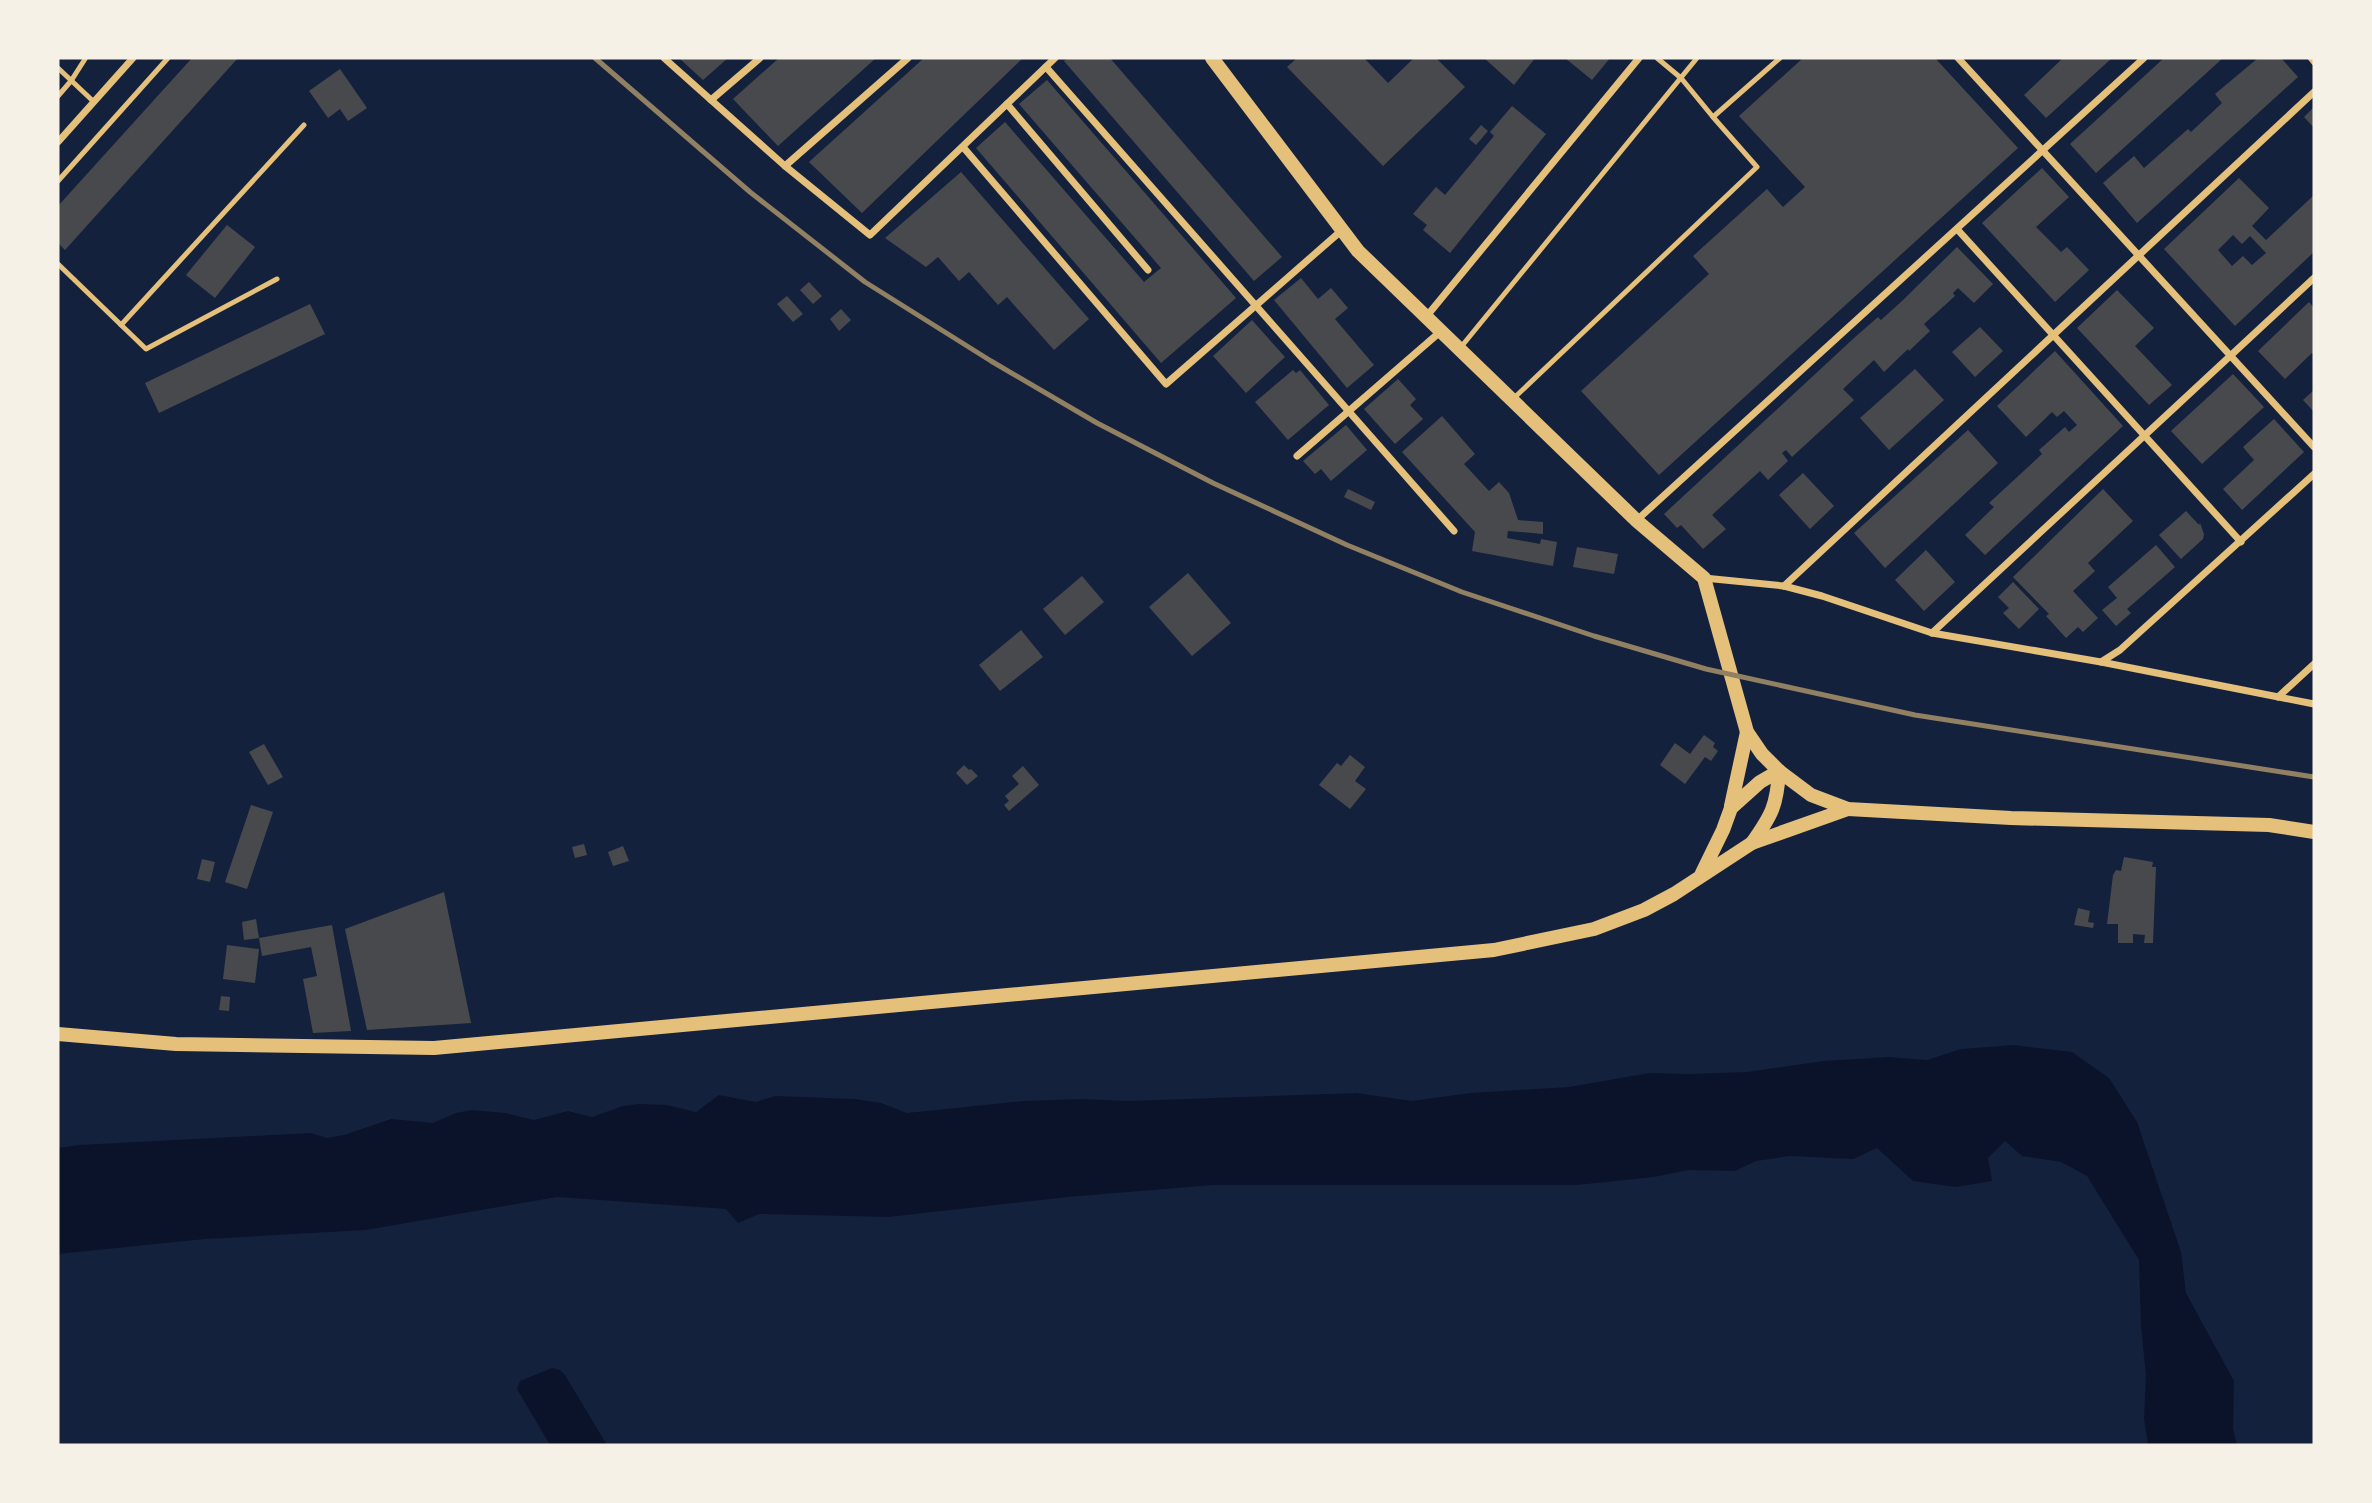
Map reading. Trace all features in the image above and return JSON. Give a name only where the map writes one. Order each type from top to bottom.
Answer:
[{"type":"main road","points":[[1212,58],[1358,251],[1637,521],[1704,578],[1747,732],[1762,754],[1779,771],[1811,795],[1848,809],[2011,818],[2269,825],[2314,832]]},
{"type":"main road","points":[[1701,875],[1731,808],[1747,732]]},
{"type":"main road","points":[[1731,808],[1760,782],[1779,771]]},
{"type":"main road","points":[[1752,843],[1772,814],[1778,793],[1779,771]]},
{"type":"main road","points":[[58,1034],[176,1044],[433,1048],[1480,951],[1594,929],[1644,910],[1674,894],[1752,843],[1848,809]]},
{"type":"street","points":[[58,142],[133,58]]},
{"type":"street","points":[[664,58],[785,166],[870,235],[1055,58]]},
{"type":"street","points":[[711,100],[760,58]]},
{"type":"street","points":[[785,166],[908,58]]},
{"type":"street","points":[[1426,317],[1639,58]]},
{"type":"street","points":[[1958,58],[2314,447]]},
{"type":"street","points":[[1637,521],[2144,58]]},
{"type":"street","points":[[1046,67],[1454,531]]},
{"type":"street","points":[[1784,586],[2314,92]]},
{"type":"street","points":[[1007,104],[1148,270]]},
{"type":"street","points":[[963,147],[1166,384],[1341,231]]},
{"type":"street","points":[[1957,229],[2241,542]]},
{"type":"street","points":[[1932,633],[2314,278]]},
{"type":"street","points":[[1297,456],[1440,332]]},
{"type":"street","points":[[2101,662],[2120,650],[2314,474]]},
{"type":"street","points":[[1704,578],[1784,586],[1932,633],[2101,662],[2314,704]]},
{"type":"street","points":[[2278,697],[2314,664]]},
{"type":"lane","points":[[58,96],[85,58]]},
{"type":"lane","points":[[58,181],[169,58]]},
{"type":"lane","points":[[1511,400],[1757,167],[1681,78],[1657,58]]},
{"type":"lane","points":[[1459,349],[1698,58]]},
{"type":"lane","points":[[1713,117],[1780,58]]},
{"type":"lane","points":[[2310,58],[2314,63]]},
{"type":"lane","points":[[58,68],[94,102]]},
{"type":"lane","points":[[121,326],[304,125]]},
{"type":"lane","points":[[58,264],[146,349],[277,279]]},
{"type":"water","points":[[2014,1045],[2072,1052],[2109,1078],[2137,1122],[2181,1252],[2186,1293],[2234,1381],[2233,1429],[2237,1445],[2148,1445],[2144,1419],[2146,1376],[2139,1260],[2087,1176],[2061,1162],[2022,1156],[2005,1141],[1988,1158],[1992,1181],[1956,1187],[1913,1181],[1877,1148],[1853,1159],[1790,1156],[1756,1161],[1735,1171],[1688,1170],[1654,1177],[1577,1185],[1213,1185],[1068,1197],[888,1217],[759,1214],[738,1223],[726,1209],[557,1197],[366,1230],[205,1239],[58,1254],[58,1148],[79,1145],[310,1133],[327,1138],[391,1119],[433,1123],[456,1113],[472,1110],[505,1113],[534,1120],[568,1111],[592,1117],[623,1106],[639,1104],[667,1105],[696,1112],[719,1095],[756,1102],[775,1096],[855,1099],[881,1103],[907,1113],[1023,1101],[1081,1099],[1128,1101],[1356,1093],[1412,1101],[1470,1093],[1569,1087],[1649,1073],[1747,1072],[1823,1061],[1889,1057],[1927,1060],[1961,1049]]},
{"type":"water","points":[[552,1368],[565,1375],[607,1445],[550,1445],[517,1389],[520,1381]]},
{"type":"building","points":[[192,58],[238,58],[65,250],[58,243],[58,206]]},
{"type":"building","points":[[679,58],[728,58],[703,80]]},
{"type":"building","points":[[779,58],[876,58],[778,146],[733,99]]},
{"type":"building","points":[[924,58],[1023,58],[862,213],[809,162]]},
{"type":"building","points":[[1068,58],[1110,58],[1282,257],[1254,281],[1064,61]]},
{"type":"building","points":[[1297,58],[1364,58],[1388,83],[1414,58],[1436,58],[1465,87],[1383,166],[1287,67]]},
{"type":"building","points":[[1484,58],[1535,58],[1514,85]]},
{"type":"building","points":[[1565,58],[1610,58],[1592,80]]},
{"type":"building","points":[[1803,58],[1935,58],[2018,148],[1659,475],[1581,391],[1709,274],[1693,256],[1767,189],[1783,207],[1805,187],[1739,116]]},
{"type":"building","points":[[2063,58],[2112,58],[2046,118],[2024,95]]},
{"type":"building","points":[[2164,58],[2223,58],[2096,173],[2070,144]]},
{"type":"building","points":[[2258,58],[2281,58],[2298,77],[2137,223],[2103,183],[2134,156],[2144,168],[2188,129],[2191,132],[2222,103],[2215,94]]},
{"type":"building","points":[[340,69],[367,108],[348,121],[340,109],[328,118],[309,91]]},
{"type":"building","points":[[1047,80],[1236,298],[1161,363],[976,148],[1005,122],[1144,282],[1161,268],[1019,104]]},
{"type":"building","points":[[1512,106],[1546,134],[1450,253],[1423,230],[1427,225],[1413,214],[1436,187],[1445,195],[1494,136],[1490,132]]},
{"type":"building","points":[[2314,107],[2314,128],[2304,117]]},
{"type":"building","points":[[1481,125],[1488,131],[1476,145],[1469,139]]},
{"type":"building","points":[[2042,168],[2069,197],[2036,227],[2061,252],[2067,247],[2089,270],[2055,302],[1982,223]]},
{"type":"building","points":[[961,172],[1089,319],[1054,350],[1007,297],[998,305],[969,272],[959,281],[938,257],[926,267],[885,238]]},
{"type":"building","points":[[2239,178],[2269,208],[2252,226],[2266,240],[2314,195],[2314,252],[2235,326],[2164,249]],"holes":[[[2233,235],[2242,244],[2250,236],[2266,253],[2252,265],[2243,256],[2232,266],[2218,250]]]},
{"type":"building","points":[[227,225],[255,247],[215,298],[186,275]]},
{"type":"building","points":[[1957,247],[1993,284],[1974,303],[1958,288],[1953,293],[1955,296],[1924,324],[1930,331],[1884,372],[1874,360],[1843,389],[1854,400],[1792,457],[1786,450],[1782,453],[1788,461],[1768,480],[1760,471],[1712,515],[1726,529],[1703,549],[1681,525],[1677,528],[1664,514],[1854,338],[1878,317],[1881,320],[1902,301]]},
{"type":"building","points":[[1301,278],[1318,299],[1331,288],[1348,308],[1335,319],[1374,365],[1347,388],[1274,300]]},
{"type":"building","points":[[809,282],[822,296],[813,304],[800,290]]},
{"type":"building","points":[[2117,290],[2154,328],[2135,346],[2172,385],[2149,405],[2077,328]]},
{"type":"building","points":[[787,296],[803,314],[793,322],[777,304]]},
{"type":"building","points":[[2309,302],[2314,308],[2314,355],[2312,353],[2285,379],[2258,351]]},
{"type":"building","points":[[310,304],[325,334],[159,413],[145,383]]},
{"type":"building","points":[[841,309],[851,320],[839,331],[830,319]]},
{"type":"building","points":[[1252,320],[1285,357],[1246,393],[1213,356]]},
{"type":"building","points":[[1980,327],[2003,351],[1975,377],[1952,352]]},
{"type":"building","points":[[2055,351],[2123,426],[1985,555],[1965,535],[1994,507],[1989,503],[2042,454],[2039,450],[2065,427],[2069,432],[2077,425],[2064,411],[2057,417],[2052,412],[2026,437],[1997,406]]},
{"type":"building","points":[[1915,369],[1944,400],[1889,450],[1860,418]]},
{"type":"building","points":[[1293,370],[1296,373],[1300,370],[1329,405],[1288,440],[1255,402]]},
{"type":"building","points":[[2233,374],[2264,407],[2202,464],[2171,431]]},
{"type":"building","points":[[1398,379],[1416,399],[1410,405],[1423,419],[1395,444],[1364,409]]},
{"type":"building","points":[[2314,390],[2314,412],[2303,400]]},
{"type":"building","points":[[1442,416],[1475,454],[1464,464],[1489,491],[1499,482],[1509,493],[1518,520],[1543,522],[1543,534],[1508,531],[1507,538],[1540,544],[1541,539],[1557,542],[1553,566],[1472,551],[1475,532],[1402,452]]},
{"type":"building","points":[[2274,419],[2304,452],[2242,510],[2223,489],[2254,460],[2243,447]]},
{"type":"building","points":[[1346,425],[1367,450],[1331,481],[1321,469],[1315,474],[1303,461]]},
{"type":"building","points":[[1968,430],[1998,463],[1885,568],[1854,533]]},
{"type":"building","points":[[1803,473],[1834,506],[1810,529],[1779,495]]},
{"type":"building","points":[[1348,489],[1375,502],[1371,510],[1344,497]]},
{"type":"building","points":[[2103,489],[2133,521],[2088,563],[2095,571],[2073,591],[2098,618],[2083,632],[2078,627],[2066,638],[2046,616],[2049,614],[2013,577]]},
{"type":"building","points":[[2186,511],[2199,525],[2200,523],[2204,534],[2203,539],[2181,559],[2159,535]]},
{"type":"building","points":[[2156,545],[2175,567],[2127,609],[2131,613],[2116,626],[2102,610],[2117,598],[2108,587]]},
{"type":"building","points":[[1577,547],[1618,554],[1614,574],[1573,567]]},
{"type":"building","points":[[1926,550],[1955,582],[1924,611],[1895,580]]},
{"type":"building","points":[[1188,573],[1231,623],[1192,656],[1149,607]]},
{"type":"building","points":[[1082,576],[1104,602],[1065,635],[1043,609]]},
{"type":"building","points":[[2013,582],[2039,609],[2019,629],[2003,613],[2009,608],[1998,597]]},
{"type":"building","points":[[1021,630],[1043,657],[1000,691],[979,665]]},
{"type":"building","points":[[1704,735],[1715,743],[1713,747],[1718,751],[1711,761],[1705,757],[1685,784],[1660,765],[1675,743],[1690,754]]},
{"type":"building","points":[[264,744],[283,777],[268,785],[249,752]]},
{"type":"building","points":[[1350,755],[1365,767],[1355,781],[1366,789],[1350,809],[1319,785],[1337,763],[1341,766]]},
{"type":"building","points":[[964,765],[978,776],[967,785],[956,773]]},
{"type":"building","points":[[1023,766],[1039,785],[1009,811],[1004,805],[1009,801],[1005,796],[1019,784],[1012,776]]},
{"type":"building","points":[[251,805],[273,812],[247,889],[225,882]]},
{"type":"building","points":[[584,844],[587,855],[575,858],[572,847]]},
{"type":"building","points":[[623,846],[629,861],[613,866],[608,852]]},
{"type":"building","points":[[2124,857],[2153,862],[2152,867],[2156,867],[2153,943],[2144,943],[2145,935],[2133,934],[2133,943],[2118,943],[2118,924],[2107,924],[2113,875],[2116,870],[2121,871]]},
{"type":"building","points":[[202,859],[215,862],[210,882],[197,879]]},
{"type":"building","points":[[444,892],[471,1023],[367,1030],[345,929]]},
{"type":"building","points":[[2078,908],[2090,911],[2088,922],[2094,923],[2093,928],[2074,925]]},
{"type":"building","points":[[256,919],[259,938],[244,940],[242,922]]},
{"type":"building","points":[[332,925],[351,1031],[313,1033],[303,979],[317,976],[311,947],[262,956],[259,938]]},
{"type":"building","points":[[227,945],[259,949],[255,983],[223,979]]},
{"type":"building","points":[[221,996],[230,997],[229,1011],[219,1010]]},
{"type":"railway","points":[[595,58],[750,192],[865,282],[1097,423],[1213,483],[1347,545],[1462,592],[1594,636],[1706,669],[1915,715],[2314,777]]}]
